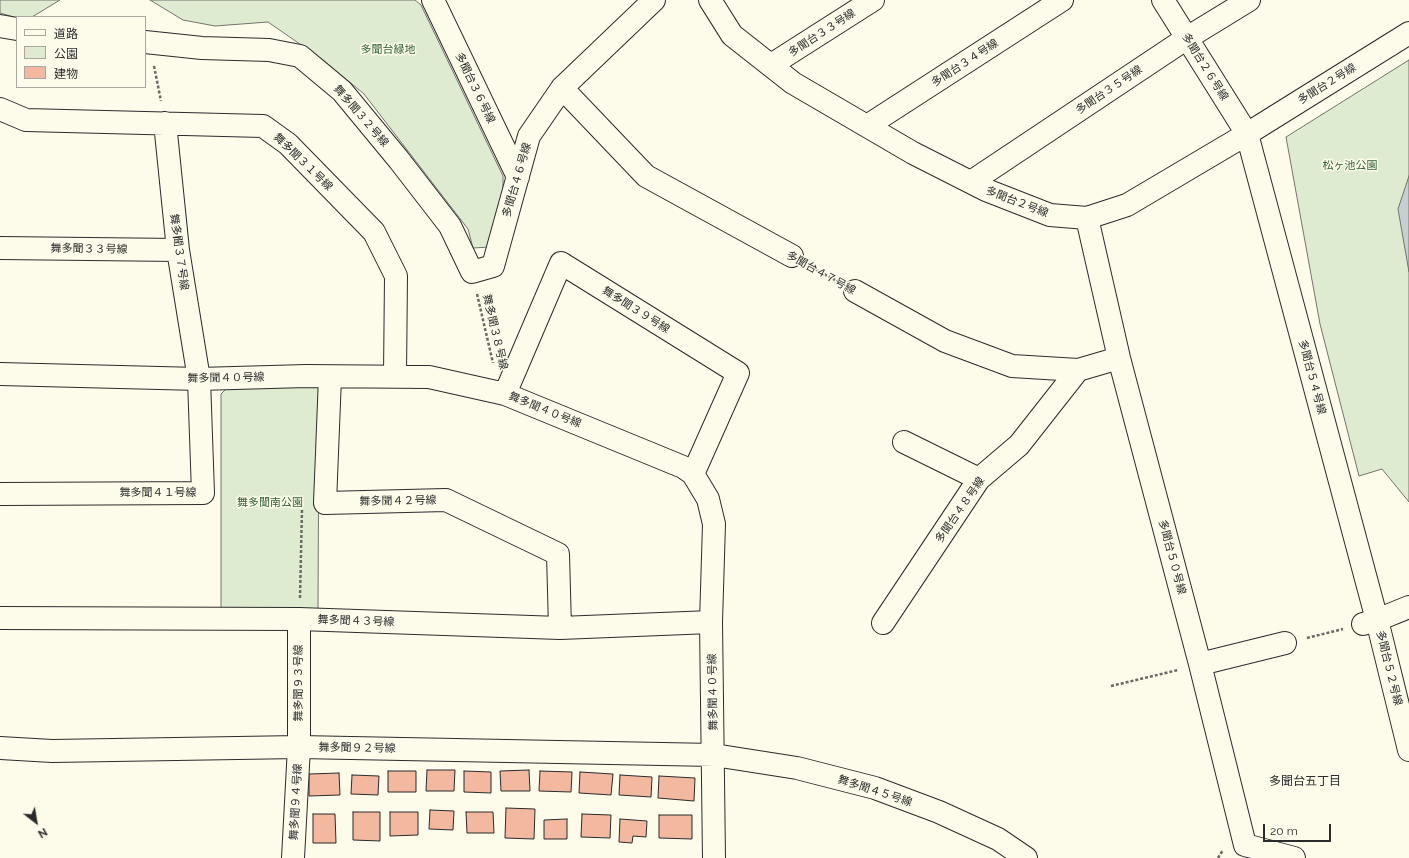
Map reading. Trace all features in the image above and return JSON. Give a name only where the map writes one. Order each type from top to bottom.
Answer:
[{"type":"street","name":"多聞台３６号線","points":[[433,0],[518,177]]},
{"type":"street","name":"多聞台４６号線","points":[[472,272],[492,266],[529,136],[562,88],[654,0]]},
{"type":"street","name":"多聞台２号線","points":[[710,0],[732,35],[793,83],[913,153],[986,190],[1050,215],[1087,218],[1127,205],[1247,134],[1409,33]]},
{"type":"street","name":"多聞台３３号線","points":[[771,65],[873,0]]},
{"type":"street","name":"多聞台３４号線","points":[[867,126],[1062,0]]},
{"type":"street","name":"多聞台２６号線","points":[[1164,0],[1247,134]]},
{"type":"street","name":"多聞台３５号線","points":[[971,182],[1187,38],[1249,0]]},
{"type":"street","points":[[0,26],[16,29]]},
{"type":"street","name":"舞多聞３２号線","points":[[148,42],[202,48],[268,50],[300,56],[342,91],[399,160],[450,226],[472,272]]},
{"type":"street","name":"多聞台４７号線","points":[[562,88],[646,176],[792,256]]},
{"type":"street","name":"舞多聞３１号線","points":[[0,109],[26,120],[263,126],[288,144],[374,232],[396,276],[395,375]]},
{"type":"street","name":"舞多聞３７号線","points":[[165,124],[178,250],[199,379]]},
{"type":"street","name":"多聞台５４号線","points":[[1247,134],[1362,624]]},
{"type":"street","name":"多聞台５０号線","points":[[1087,218],[1192,666],[1245,845],[1294,858]]},
{"type":"street","name":"舞多聞３３号線","points":[[0,248],[178,250]]},
{"type":"street","name":"舞多聞３９号線","points":[[506,394],[561,263],[738,373],[693,474]]},
{"type":"street","name":"多聞台４７号線","points":[[855,291],[945,341],[1012,366],[1078,370],[1119,358]]},
{"type":"street","name":"多聞台４８号線","points":[[883,623],[979,479],[1019,445],[1078,370]]},
{"type":"street","name":"舞多聞４０号線","points":[[0,374],[199,379],[395,375],[429,376],[506,394],[682,467],[693,474],[708,499],[714,524],[711,622],[714,755],[714,858]]},
{"type":"street","name":"舞多聞４２号線","points":[[330,376],[325,502],[446,500],[558,554],[560,628]]},
{"type":"street","name":"舞多聞４１号線","points":[[0,494],[203,493],[199,379]]},
{"type":"street","points":[[904,442],[979,479]]},
{"type":"street","name":"多聞台５２号線","points":[[1409,607],[1362,624],[1409,750]]},
{"type":"street","name":"舞多聞４３号線","points":[[0,618],[299,619],[560,628],[711,622]]},
{"type":"street","name":"舞多聞９３号線","points":[[299,619],[299,747]]},
{"type":"street","points":[[1192,666],[1295,641]]},
{"type":"street","name":"舞多聞９２号線","points":[[0,748],[52,752],[299,747],[714,755]]},
{"type":"street","name":"舞多聞９４号線","points":[[293,858],[299,747]]},
{"type":"street","name":"舞多聞４５号線","points":[[714,755],[797,768],[875,788],[939,812],[998,839],[1026,858]]},
{"type":"path","points":[[148,42],[165,124]]},
{"type":"path","name":"多聞台４７号線","points":[[792,256],[855,291]]},
{"type":"path","name":"舞多聞３８号線","points":[[472,272],[496,375],[506,394]]},
{"type":"path","points":[[1295,641],[1362,624]]},
{"type":"path","points":[[1111,686],[1192,666]]},
{"type":"green space","points":[[0,0],[60,0],[34,16],[16,16],[16,18],[0,13]]},
{"type":"green space","name":"多聞台緑地","points":[[150,0],[415,0],[421,5],[503,176],[503,208],[490,247],[473,248],[468,229],[364,94],[323,60],[268,22],[215,26],[183,20]]},
{"type":"green space","name":"松ヶ池公園","points":[[1409,60],[1409,502],[1382,469],[1359,476],[1320,324],[1286,137]]},
{"type":"green space","name":"舞多聞南公園","points":[[231,384],[319,385],[318,612],[221,612],[221,394]]},
{"type":"shaded area","points":[[1409,176],[1409,272],[1398,209]]},
{"type":"building","points":[[427,770],[455,770],[454,791],[426,791]]},
{"type":"building","points":[[529,770],[530,791],[501,791],[500,771]]},
{"type":"building","points":[[388,771],[416,771],[416,792],[388,792]]},
{"type":"building","points":[[464,771],[491,772],[491,793],[464,792]]},
{"type":"building","points":[[540,771],[572,772],[571,792],[539,791]]},
{"type":"building","points":[[580,772],[613,774],[611,795],[579,793]]},
{"type":"building","points":[[339,773],[340,795],[309,796],[309,774]]},
{"type":"building","points":[[352,775],[379,776],[378,795],[351,794]]},
{"type":"building","points":[[620,775],[652,777],[651,797],[619,795]]},
{"type":"building","points":[[659,776],[695,778],[694,801],[658,798]]},
{"type":"building","points":[[506,808],[535,809],[534,839],[505,838]]},
{"type":"building","points":[[430,810],[454,811],[453,830],[429,829]]},
{"type":"building","points":[[353,812],[380,812],[380,841],[353,840]]},
{"type":"building","points":[[390,812],[418,812],[418,835],[390,836]]},
{"type":"building","points":[[466,812],[493,812],[494,833],[467,833]]},
{"type":"building","points":[[313,814],[335,814],[336,843],[313,843]]},
{"type":"building","points":[[582,814],[611,815],[610,838],[581,837]]},
{"type":"building","points":[[659,815],[692,815],[692,839],[659,838]]},
{"type":"building","points":[[567,819],[567,839],[544,839],[544,820]]},
{"type":"building","points":[[620,819],[647,821],[646,837],[633,836],[632,843],[619,842]]},
{"type":"district","name":"多聞台五丁目","points":[[1305,781]]}]
